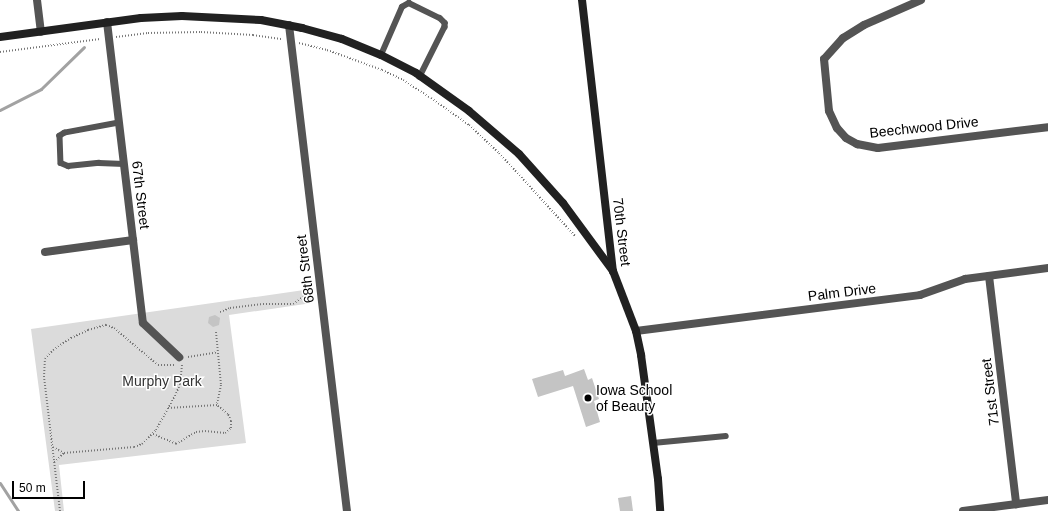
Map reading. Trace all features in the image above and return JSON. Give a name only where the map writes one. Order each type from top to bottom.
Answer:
[{"type":"street","points":[[37,0],[41,32]]},
{"type":"street","name":"70th Street","points":[[582,0],[613,272],[636,331],[654,443],[660,511]]},
{"type":"street","name":"Beechwood Drive","points":[[921,0],[864,25],[843,38],[824,59],[824,78],[829,111],[838,128],[846,138],[867,147],[878,148],[1048,127]]},
{"type":"street","points":[[0,37],[141,18],[182,16],[239,18],[289,25],[342,39],[381,55],[420,77],[469,111],[519,154],[563,203],[613,272]]},
{"type":"street","name":"67th Street","points":[[107,22],[143,323],[181,360]]},
{"type":"street","name":"68th Street","points":[[289,25],[347,511]]},
{"type":"street","points":[[45,252],[133,240]]},
{"type":"street","name":"Palm Drive","points":[[636,331],[920,295],[933,292],[958,281],[1048,268]]},
{"type":"street","name":"71st Street","points":[[989,276],[1016,504]]},
{"type":"street","points":[[963,511],[1048,500]]},
{"type":"lane","points":[[381,55],[402,7],[409,3],[440,18],[445,23],[445,27],[420,77]]},
{"type":"lane","points":[[119,123],[65,133],[60,136],[61,163],[68,166],[99,163],[124,164]]},
{"type":"lane","points":[[654,443],[726,436]]},
{"type":"path","points":[[116,37],[201,32],[253,35],[285,40]]},
{"type":"path","points":[[0,52],[104,38]]},
{"type":"path","points":[[302,43],[327,50],[382,70],[403,80],[431,98],[469,125],[500,153],[577,238],[585,232]]},
{"type":"path","points":[[220,312],[230,308],[263,304],[293,304],[303,297],[310,295]]},
{"type":"path","points":[[60,511],[44,377],[44,361],[53,350],[71,338],[88,330],[106,325],[114,328],[158,365],[181,360],[182,358],[218,352]]},
{"type":"path","points":[[216,332],[221,385],[217,405]]},
{"type":"path","points":[[52,446],[64,453],[138,446],[153,434],[180,384],[181,360]]},
{"type":"path","points":[[153,434],[173,445],[179,444],[201,431],[228,432],[232,425],[230,417],[226,411],[217,405],[168,408]]},
{"type":"path","points":[[54,462],[64,453]]},
{"type":"green space","name":"Murphy Park","points":[[311,289],[312,303],[229,315],[246,443],[59,465],[64,511],[55,511],[31,329]]},
{"type":"building","points":[[215,315],[220,318],[219,325],[213,327],[208,323],[209,317]]},
{"type":"building","name":"Iowa School of Beauty","points":[[584,369],[588,380],[592,378],[599,399],[594,401],[600,422],[586,427],[573,386],[538,397],[532,379],[563,370],[565,376]]},
{"type":"building","points":[[631,496],[633,511],[620,511],[618,498]]},
{"type":"waterway","points":[[0,110],[41,89],[84,47]]},
{"type":"waterway","points":[[0,483],[18,511]]},
{"type":"place","name":"Iowa School of Beauty","points":[[588,398]]}]
